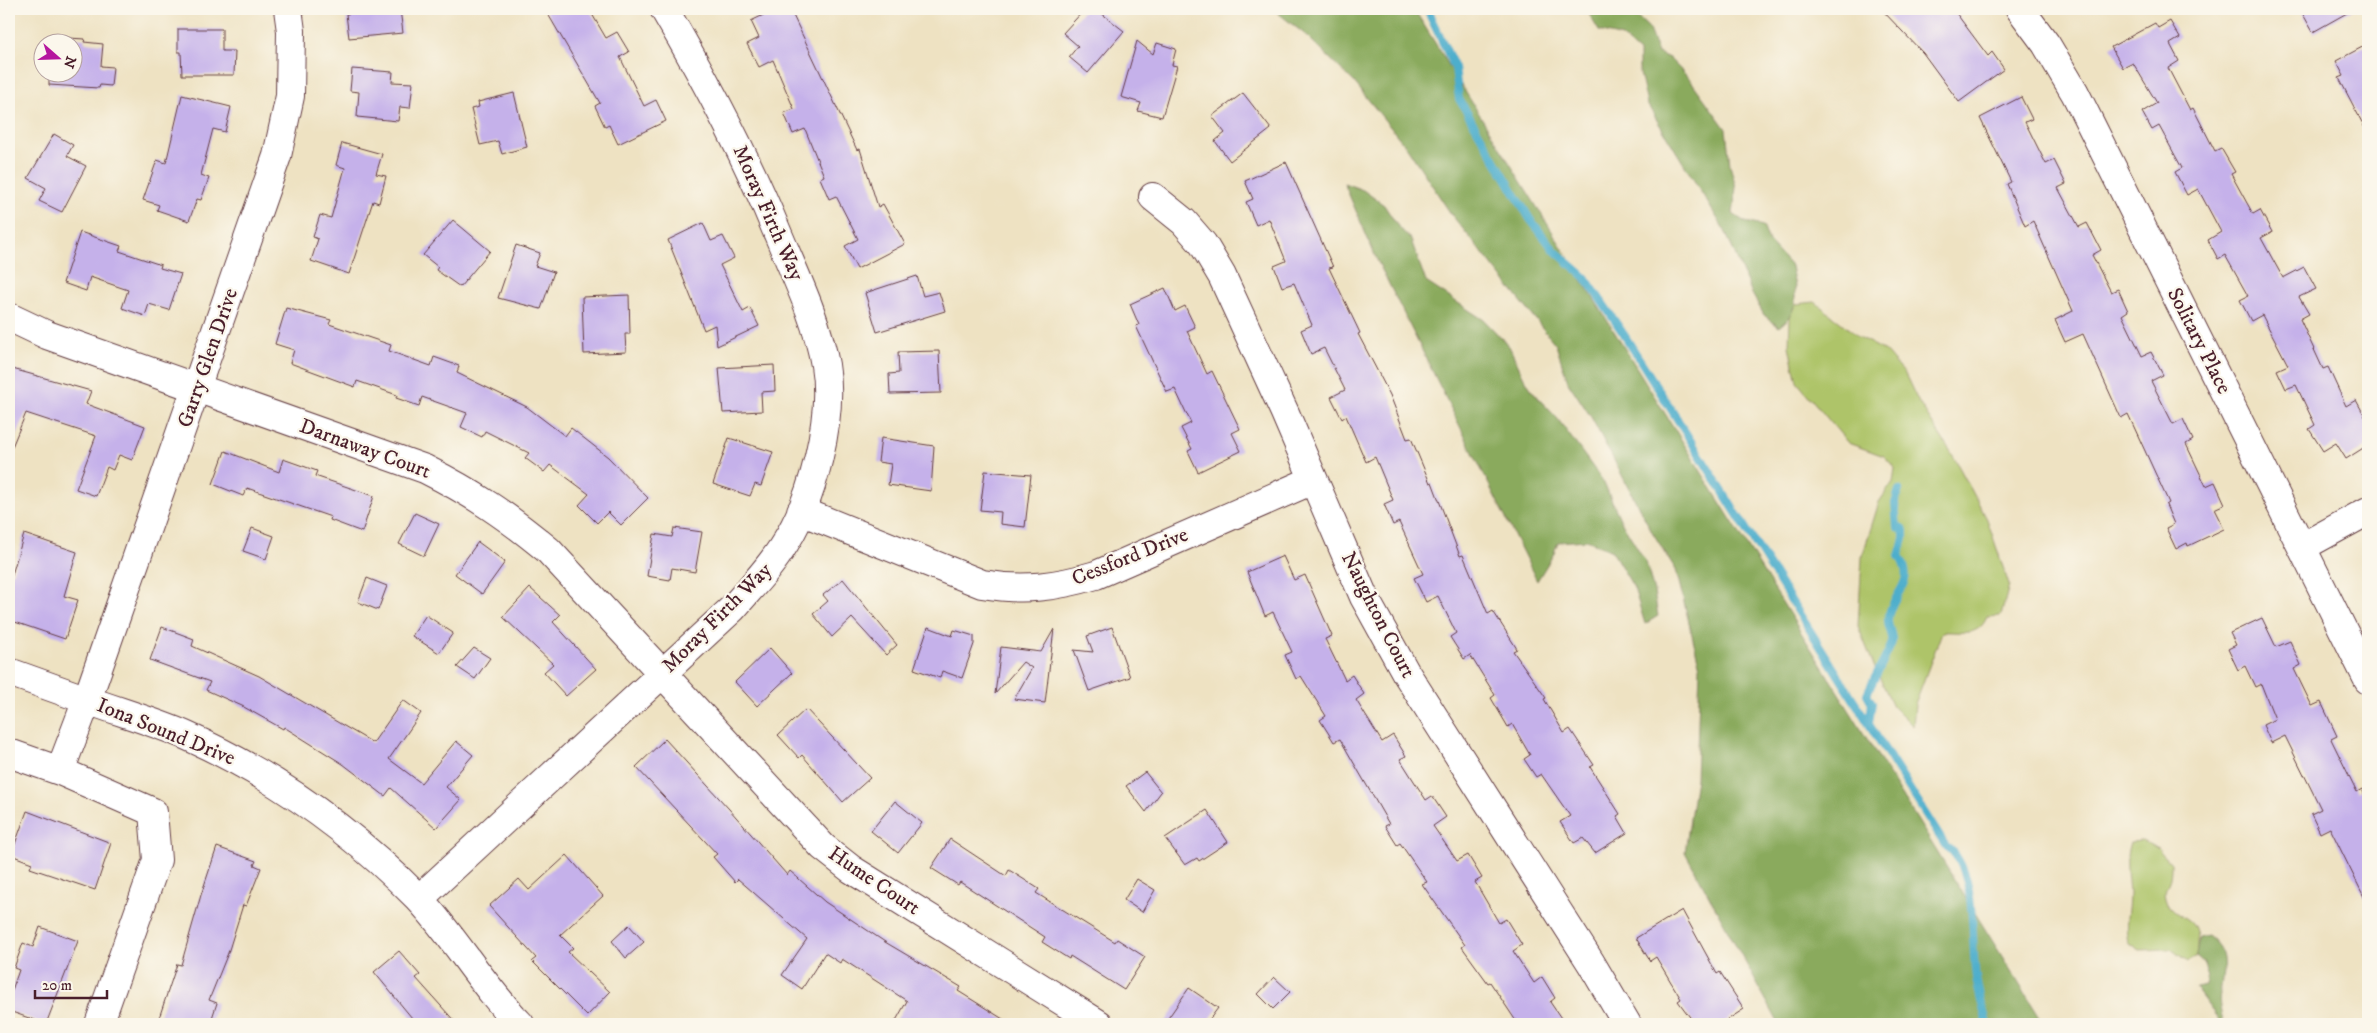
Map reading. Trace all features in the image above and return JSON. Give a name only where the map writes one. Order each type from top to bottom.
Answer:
[{"type":"street","name":"Garry Glen Drive","points":[[60,771],[87,700],[277,156],[290,96],[291,31],[288,9]]},
{"type":"street","name":"Moray Firth Way","points":[[419,899],[733,608],[770,565],[786,542],[802,511],[820,449],[826,408],[825,367],[815,323],[738,145],[699,69],[664,9]]},
{"type":"street","name":"Solitary Place","points":[[2020,9],[2046,44],[2074,93],[2368,680]]},
{"type":"street","name":"Naughton Court","points":[[1153,197],[1184,222],[1203,244],[1222,276],[1364,597],[1406,673],[1580,946],[1627,1024]]},
{"type":"street","name":"Darnaway Court","points":[[9,317],[47,335],[425,469],[469,491],[510,518],[548,550],[662,674]]},
{"type":"street","name":"Cessford Drive","points":[[802,511],[982,584],[1008,588],[1040,588],[1065,584],[1096,575],[1313,480]]},
{"type":"street","points":[[2302,547],[2368,511]]},
{"type":"street","name":"Iona Sound Drive","points":[[9,672],[186,735],[242,763],[285,788],[366,848],[419,899],[520,1024]]},
{"type":"street","name":"Hume Court","points":[[662,674],[824,847],[851,869],[1099,1024]]},
{"type":"street","points":[[9,753],[60,771],[153,812],[157,860],[100,1024]]},
{"type":"green space","points":[[1273,9],[1414,9],[2044,1024],[1779,1024],[1685,852],[1696,779],[1700,667],[1676,570],[1651,530],[1591,417],[1568,382],[1556,345],[1451,214],[1408,149],[1354,82],[1307,36]]},
{"type":"green space","points":[[1586,9],[1634,9],[1635,15],[1648,27],[1658,53],[1669,58],[1689,78],[1726,129],[1730,165],[1736,187],[1733,214],[1745,222],[1763,226],[1769,242],[1791,266],[1795,287],[1795,304],[1790,317],[1779,327],[1764,315],[1751,292],[1725,231],[1647,104],[1639,69],[1639,52],[1622,37],[1599,31]]},
{"type":"green space","points":[[1344,183],[1363,190],[1384,205],[1397,225],[1411,240],[1426,282],[1484,320],[1509,346],[1525,380],[1537,397],[1557,418],[1603,481],[1621,521],[1646,562],[1658,616],[1645,624],[1634,588],[1612,551],[1587,540],[1558,542],[1553,555],[1537,581],[1377,260]]},
{"type":"green space","points":[[1815,302],[1859,337],[1885,351],[1905,374],[1919,403],[1951,452],[1987,519],[2009,585],[2001,616],[1987,617],[1983,624],[1974,631],[1942,632],[1915,704],[1913,726],[1893,706],[1858,626],[1862,557],[1879,502],[1893,482],[1895,468],[1884,456],[1848,443],[1797,382],[1789,346],[1790,317],[1795,304]]},
{"type":"green space","points":[[2143,841],[2158,849],[2171,863],[2170,878],[2165,893],[2168,903],[2173,910],[2191,923],[2195,929],[2197,940],[2196,956],[2188,962],[2171,949],[2140,950],[2128,942],[2129,894],[2127,855],[2130,842]]},
{"type":"green space","points":[[2208,936],[2215,942],[2222,955],[2223,968],[2219,1001],[2224,1024],[2222,1024],[2195,988],[2205,986],[2207,976],[2205,965],[2196,956],[2199,938]]},
{"type":"building","points":[[360,9],[400,9],[403,33],[349,38],[346,14],[360,12]]},
{"type":"building","points":[[545,9],[589,9],[606,38],[617,32],[629,52],[620,57],[644,106],[656,100],[666,121],[618,144],[609,125],[605,127],[595,106],[600,103]]},
{"type":"building","points":[[776,9],[790,9],[857,150],[860,149],[878,207],[883,204],[905,244],[857,269],[845,246],[858,239],[836,196],[829,199],[820,178],[824,176],[805,129],[793,134],[784,113],[794,109],[773,60],[759,67],[747,44],[759,38],[751,21]]},
{"type":"building","points":[[1085,9],[1096,9],[1124,31],[1088,73],[1069,57],[1078,46],[1063,33]]},
{"type":"building","points":[[1881,9],[1953,9],[1988,56],[1992,52],[2004,69],[1959,102],[1923,53]]},
{"type":"building","points":[[2300,9],[2354,9],[2313,32]]},
{"type":"building","points":[[2170,21],[2180,38],[2170,44],[2179,61],[2168,68],[2190,110],[2193,108],[2215,151],[2221,148],[2235,172],[2231,174],[2253,214],[2260,210],[2272,232],[2261,238],[2283,278],[2304,267],[2316,289],[2299,297],[2309,314],[2300,319],[2323,369],[2328,367],[2346,406],[2356,400],[2368,422],[2368,445],[2346,459],[2336,443],[2323,451],[2309,429],[2315,425],[2296,385],[2286,389],[2277,370],[2288,365],[2262,315],[2251,321],[2240,300],[2248,296],[2225,255],[2218,259],[2208,240],[2221,232],[2198,189],[2187,195],[2175,172],[2182,168],[2159,126],[2152,130],[2142,112],[2157,103],[2133,63],[2123,68],[2111,47],[2155,23],[2158,28]]},
{"type":"building","points":[[178,29],[222,29],[222,51],[235,51],[234,75],[182,75],[181,52],[178,52]]},
{"type":"building","points":[[82,39],[85,39],[84,42],[103,44],[101,66],[113,67],[111,86],[100,85],[99,88],[49,85],[49,82],[82,82]]},
{"type":"building","points":[[1137,41],[1153,54],[1157,43],[1176,49],[1172,65],[1177,66],[1162,117],[1138,111],[1141,103],[1121,97]]},
{"type":"building","points":[[2368,44],[2368,134],[2339,78],[2344,76],[2336,61]]},
{"type":"building","points":[[352,69],[393,72],[392,82],[413,83],[410,108],[400,107],[398,121],[357,117],[359,92],[350,91]]},
{"type":"building","points":[[514,93],[527,147],[502,154],[498,141],[480,145],[471,109],[479,107],[478,102]]},
{"type":"building","points":[[1243,93],[1271,129],[1230,161],[1215,141],[1225,133],[1212,116]]},
{"type":"building","points":[[182,95],[231,107],[225,132],[213,129],[201,175],[209,178],[201,200],[197,199],[189,221],[157,210],[159,205],[143,200],[157,160],[166,163]]},
{"type":"building","points":[[2021,97],[2032,119],[2025,122],[2046,164],[2054,160],[2066,184],[2058,188],[2079,227],[2087,223],[2101,250],[2092,255],[2111,292],[2118,289],[2128,311],[2122,315],[2142,356],[2151,352],[2163,375],[2151,381],[2173,424],[2183,419],[2193,440],[2186,444],[2206,486],[2215,482],[2225,504],[2214,509],[2224,529],[2188,546],[2187,543],[2176,549],[2166,528],[2174,524],[2166,505],[2169,503],[2128,414],[2121,418],[2083,334],[2065,342],[2055,320],[2073,311],[2033,221],[2025,226],[2007,184],[2011,182],[1980,118]]},
{"type":"building","points":[[54,134],[73,145],[67,156],[86,166],[62,212],[39,201],[46,188],[28,178]]},
{"type":"building","points":[[342,143],[382,154],[376,174],[386,176],[379,203],[373,201],[349,274],[311,261],[318,239],[313,237],[320,215],[331,218],[345,168],[336,165]]},
{"type":"building","points":[[1286,162],[1333,267],[1329,268],[1360,333],[1358,334],[1390,395],[1407,439],[1411,438],[1430,483],[1432,482],[1460,556],[1463,555],[1488,614],[1493,611],[1517,649],[1513,651],[1546,698],[1544,699],[1564,733],[1570,729],[1594,765],[1590,767],[1620,814],[1617,816],[1627,833],[1595,853],[1583,838],[1574,843],[1560,822],[1570,816],[1541,774],[1536,777],[1524,759],[1530,755],[1512,724],[1508,727],[1491,698],[1495,695],[1470,655],[1464,659],[1450,637],[1456,633],[1438,596],[1426,602],[1414,578],[1423,574],[1399,522],[1393,525],[1384,504],[1393,500],[1375,457],[1366,462],[1346,416],[1342,419],[1331,397],[1345,390],[1324,348],[1311,354],[1301,330],[1312,325],[1294,283],[1282,287],[1274,266],[1286,261],[1269,219],[1256,225],[1246,202],[1253,199],[1245,181]]},
{"type":"building","points":[[453,220],[490,251],[460,287],[436,270],[438,267],[423,255]]},
{"type":"building","points":[[703,223],[711,241],[723,236],[734,258],[720,265],[743,312],[750,308],[759,326],[717,346],[715,325],[704,330],[668,240]]},
{"type":"building","points":[[80,232],[121,246],[119,251],[161,265],[160,268],[181,274],[169,310],[149,304],[145,316],[122,308],[128,290],[90,277],[86,291],[63,283]]},
{"type":"building","points":[[516,245],[540,253],[535,266],[554,272],[541,309],[498,298]]},
{"type":"building","points":[[917,276],[923,296],[939,292],[945,311],[877,332],[865,293]]},
{"type":"building","points":[[1165,288],[1175,311],[1185,306],[1195,327],[1187,331],[1207,374],[1212,371],[1240,429],[1232,433],[1241,451],[1198,472],[1188,451],[1192,449],[1181,428],[1191,423],[1175,389],[1167,392],[1136,326],[1139,325],[1130,304]]},
{"type":"building","points":[[629,295],[630,334],[625,334],[626,352],[584,354],[582,297]]},
{"type":"building","points":[[286,308],[331,320],[329,324],[391,345],[389,351],[431,366],[434,357],[459,366],[457,373],[527,407],[565,436],[571,428],[608,457],[648,498],[621,525],[608,512],[597,523],[579,505],[589,494],[550,465],[544,472],[525,458],[529,453],[485,431],[482,437],[461,427],[467,413],[422,397],[419,406],[396,398],[397,395],[357,381],[355,387],[290,363],[294,350],[275,344]]},
{"type":"building","points":[[939,351],[941,393],[890,394],[889,374],[899,373],[898,352]]},
{"type":"building","points":[[774,365],[775,391],[761,392],[762,411],[723,413],[719,368]]},
{"type":"building","points":[[9,368],[91,391],[86,404],[145,426],[132,460],[119,455],[113,470],[107,467],[96,496],[76,489],[96,436],[26,413],[9,454]]},
{"type":"building","points":[[729,438],[773,452],[761,486],[755,484],[750,496],[713,484]]},
{"type":"building","points":[[881,438],[934,446],[931,491],[888,485],[891,464],[878,462]]},
{"type":"building","points":[[225,451],[279,472],[283,459],[317,471],[315,476],[374,496],[362,532],[330,520],[331,517],[247,488],[243,496],[213,484]]},
{"type":"building","points":[[985,471],[1031,475],[1025,527],[1000,524],[1001,512],[980,510]]},
{"type":"building","points":[[415,513],[439,524],[424,556],[399,544]]},
{"type":"building","points":[[252,528],[274,536],[266,559],[243,551]]},
{"type":"building","points":[[674,528],[702,532],[695,572],[672,568],[670,580],[647,576],[654,534],[672,537]]},
{"type":"building","points":[[24,534],[77,552],[64,596],[78,600],[65,639],[9,620],[9,585]]},
{"type":"building","points":[[478,542],[505,562],[482,594],[455,574]]},
{"type":"building","points":[[1283,556],[1294,580],[1305,575],[1332,636],[1325,639],[1345,680],[1352,675],[1364,694],[1356,700],[1382,742],[1393,735],[1406,756],[1400,759],[1426,800],[1432,796],[1446,817],[1433,826],[1457,861],[1468,855],[1482,878],[1475,882],[1499,923],[1506,919],[1522,945],[1513,951],[1534,983],[1542,977],[1555,998],[1550,1002],[1565,1024],[1518,1024],[1490,982],[1488,983],[1462,947],[1465,945],[1422,884],[1427,882],[1400,843],[1397,845],[1385,826],[1389,824],[1340,739],[1334,742],[1320,720],[1326,716],[1301,676],[1296,679],[1285,655],[1292,652],[1273,612],[1265,616],[1247,572]]},
{"type":"building","points":[[367,578],[387,586],[378,610],[358,602]]},
{"type":"building","points":[[843,579],[897,645],[886,655],[852,618],[832,637],[813,614],[828,601],[823,595]]},
{"type":"building","points":[[530,588],[560,615],[553,622],[596,669],[566,696],[544,672],[553,664],[503,617]]},
{"type":"building","points":[[426,615],[453,633],[439,653],[412,636]]},
{"type":"building","points":[[2262,618],[2276,647],[2290,641],[2301,665],[2294,669],[2312,706],[2321,702],[2337,736],[2331,739],[2357,792],[2362,789],[2368,802],[2368,905],[2330,828],[2320,833],[2311,814],[2321,809],[2285,736],[2271,743],[2263,725],[2275,719],[2261,684],[2255,687],[2245,666],[2238,670],[2228,649],[2236,645],[2230,633]]},
{"type":"building","points":[[162,627],[194,639],[192,646],[259,676],[373,743],[403,700],[421,713],[389,759],[421,783],[456,741],[473,755],[446,787],[461,800],[436,828],[391,788],[385,796],[343,764],[284,727],[283,729],[242,706],[206,690],[210,682],[150,660]]},
{"type":"building","points":[[928,627],[952,636],[954,630],[974,636],[974,644],[962,678],[942,671],[940,678],[914,669]]},
{"type":"building","points":[[1112,627],[1130,677],[1089,691],[1074,650],[1093,652],[1087,636]]},
{"type":"building","points":[[1054,629],[1045,703],[1014,699],[1032,668],[1023,662],[995,694],[1001,647],[1041,652]]},
{"type":"building","points":[[474,648],[490,658],[475,679],[457,667]]},
{"type":"building","points":[[770,648],[792,673],[757,706],[735,682]]},
{"type":"building","points":[[806,709],[870,778],[843,802],[802,755],[799,758],[778,735]]},
{"type":"building","points":[[665,739],[787,875],[790,871],[825,902],[885,942],[961,987],[958,991],[1011,1024],[894,1024],[907,1001],[842,959],[840,963],[825,953],[802,989],[782,975],[807,939],[738,879],[735,882],[713,857],[717,854],[636,767]]},
{"type":"building","points":[[1145,772],[1161,792],[1146,812],[1126,786]]},
{"type":"building","points":[[895,801],[922,823],[898,853],[871,831]]},
{"type":"building","points":[[1207,810],[1228,842],[1199,861],[1197,858],[1185,865],[1165,838]]},
{"type":"building","points":[[27,811],[111,843],[95,890],[30,868],[32,863],[11,855]]},
{"type":"building","points":[[950,839],[1006,876],[1009,870],[1039,889],[1036,893],[1115,942],[1117,939],[1145,957],[1124,990],[1070,956],[1069,959],[1042,942],[1045,937],[960,882],[958,885],[931,868]]},
{"type":"building","points":[[217,847],[256,861],[254,865],[261,868],[246,906],[243,905],[228,953],[209,1000],[217,1003],[210,1024],[157,1024],[177,964],[181,965]]},
{"type":"building","points":[[567,855],[603,896],[560,935],[573,948],[568,952],[610,992],[587,1016],[532,961],[536,958],[489,906],[519,879],[529,890]]},
{"type":"building","points":[[1137,879],[1155,890],[1142,912],[1124,900]]},
{"type":"building","points":[[1682,910],[1717,974],[1720,972],[1744,1009],[1721,1024],[1695,1024],[1678,1001],[1681,999],[1656,957],[1650,961],[1636,938]]},
{"type":"building","points":[[629,925],[644,942],[626,958],[612,941]]},
{"type":"building","points":[[40,927],[78,941],[46,1024],[9,1011],[9,999],[19,970],[14,968],[23,943],[33,947]]},
{"type":"building","points":[[399,951],[420,975],[416,978],[457,1024],[417,1024],[374,972]]},
{"type":"building","points":[[1274,977],[1290,992],[1273,1009],[1258,994]]},
{"type":"building","points":[[1189,988],[1218,1008],[1206,1024],[1164,1024]]},
{"type":"waterway","points":[[1428,9],[1455,68],[1459,99],[1530,219],[1554,250],[1585,277],[1623,333],[1945,845],[1955,855],[1963,868],[1968,884],[1977,982],[1987,1024]]},
{"type":"waterway","points":[[1869,723],[1872,703],[1867,694],[1892,642],[1888,619],[1890,610],[1905,581],[1906,574],[1899,556],[1904,539],[1904,530],[1897,527],[1895,503],[1899,490]]}]
